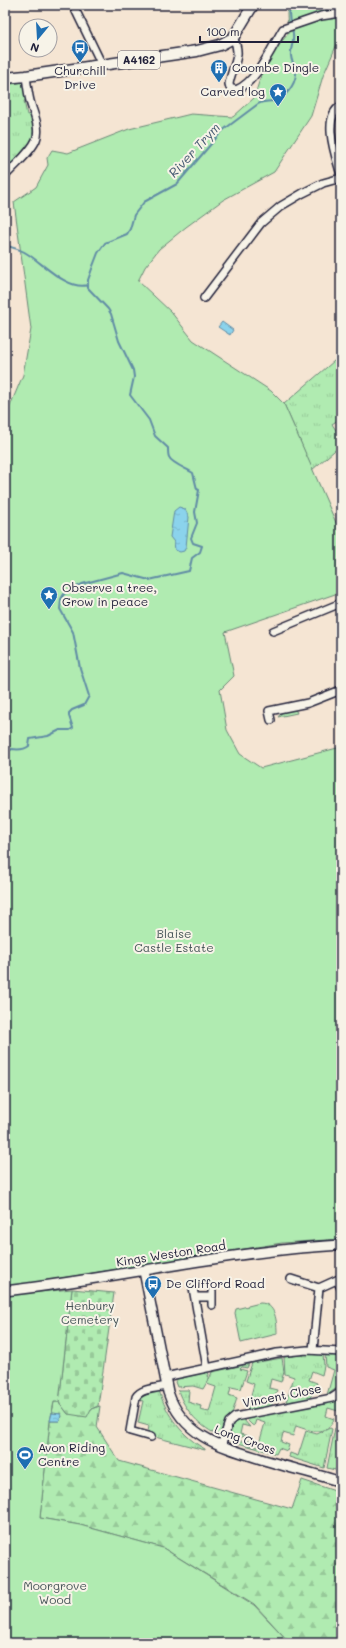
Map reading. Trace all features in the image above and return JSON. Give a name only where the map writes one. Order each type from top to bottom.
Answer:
[{"type":"main road","points":[[233,38],[253,5]]},
{"type":"main road","name":"A4162","points":[[5,78],[197,51],[220,45],[233,38]]},
{"type":"main road","name":"Kings Weston Road","points":[[5,1291],[74,1283],[224,1257],[295,1248],[341,1246]]},
{"type":"main road","name":"Long Cross","points":[[144,1271],[167,1386],[175,1407],[183,1419],[202,1436],[221,1446],[341,1482]]},
{"type":"street","points":[[73,5],[102,65]]},
{"type":"street","points":[[233,38],[238,46],[229,84],[230,88],[236,90],[249,82],[259,69],[283,28],[320,16],[341,13]]},
{"type":"street","points":[[6,173],[35,143],[37,136],[37,124],[29,100],[26,76]]},
{"type":"street","points":[[208,296],[261,223],[281,206],[323,183],[341,177],[331,126],[332,117],[336,109],[341,106]]},
{"type":"street","points":[[275,628],[341,603]]},
{"type":"street","points":[[271,720],[269,711],[308,704],[341,690]]},
{"type":"street","points":[[291,1279],[319,1288],[339,1279],[341,1288]]},
{"type":"street","points":[[193,1288],[207,1368]]},
{"type":"street","points":[[313,1350],[319,1288]]},
{"type":"street","points":[[195,1297],[212,1298]]},
{"type":"street","points":[[165,1377],[277,1353],[313,1350],[341,1352]]},
{"type":"street","points":[[151,1437],[130,1431],[136,1397],[138,1393],[142,1391],[167,1386]]},
{"type":"street","name":"Vincent Close","points":[[221,1446],[229,1422],[235,1417],[332,1398],[341,1392]]},
{"type":"street","points":[[141,1434],[144,1427]]},
{"type":"green space","name":"Blaise Castle Estate","points":[[288,5],[341,5],[341,39],[337,44],[323,76],[311,116],[274,172],[223,200],[186,227],[159,249],[145,267],[138,281],[171,312],[193,340],[271,391],[284,404],[341,534],[341,592],[225,632],[234,676],[220,690],[227,730],[240,754],[261,768],[341,747],[341,1239],[282,1243],[5,1287],[5,418],[23,375],[31,329],[14,202],[36,187],[48,165],[47,158],[52,150],[68,153],[129,129],[191,114],[233,117],[254,98],[264,66],[275,49],[288,34]]},
{"type":"green space","points":[[24,82],[27,100],[24,101],[27,115],[30,114],[33,133],[32,140],[26,152],[7,169],[5,168],[5,85]]},
{"type":"green space","points":[[341,355],[341,418],[332,424],[341,438],[341,445],[312,470],[284,404]]},
{"type":"green space","points":[[295,709],[297,713],[278,717],[283,711]]},
{"type":"green space","name":"Henbury Cemetery","points":[[72,1289],[114,1293],[98,1406],[91,1409],[87,1417],[68,1414],[59,1402]]},
{"type":"green space","name":"Avon Riding Centre","points":[[72,1289],[59,1402],[54,1402],[50,1421],[40,1518],[80,1525],[163,1548],[254,1605],[290,1643],[5,1643],[5,1295]]},
{"type":"green space","points":[[260,1303],[269,1306],[272,1310],[276,1319],[277,1334],[241,1343],[235,1313],[236,1309]]},
{"type":"green space","points":[[323,1354],[324,1366],[322,1375],[312,1371],[309,1380],[317,1383],[315,1390],[307,1399],[286,1402],[294,1377],[285,1374],[284,1357]]},
{"type":"green space","points":[[325,1354],[341,1356],[341,1385],[327,1395],[334,1370],[326,1367]]},
{"type":"green space","points":[[282,1358],[284,1372],[281,1382],[271,1379],[269,1388],[277,1390],[272,1404],[270,1406],[247,1410],[254,1384],[246,1381],[252,1363]]},
{"type":"green space","points":[[249,1364],[247,1368],[242,1367],[240,1369],[247,1371],[241,1389],[231,1387],[229,1395],[237,1398],[232,1414],[225,1421],[220,1436],[213,1433],[194,1418],[184,1404],[178,1390],[189,1390],[188,1402],[201,1406],[200,1410],[209,1412],[216,1387],[207,1384],[212,1372]]},
{"type":"green space","points":[[207,1372],[209,1374],[203,1389],[193,1386],[177,1387],[175,1382],[177,1379]]},
{"type":"green space","points":[[159,1390],[166,1408],[176,1424],[183,1432],[205,1450],[151,1436],[152,1434],[148,1432],[149,1426],[138,1423],[143,1401],[138,1400],[142,1394]]},
{"type":"green space","points":[[341,1401],[338,1411],[328,1408],[326,1416],[334,1419],[331,1425],[327,1428],[312,1431],[296,1426],[293,1436],[283,1433],[281,1442],[289,1445],[287,1451],[279,1448],[276,1454],[231,1441],[250,1441],[249,1445],[258,1447],[265,1423],[256,1420],[254,1426],[245,1418]]},
{"type":"green space","points":[[54,1402],[59,1402],[68,1414],[100,1406],[97,1427],[119,1461],[292,1509],[302,1480],[341,1493],[341,1643],[290,1643],[254,1604],[163,1548],[80,1525],[40,1518],[50,1421],[60,1421],[61,1414],[52,1413]]},
{"type":"green space","points":[[243,1419],[250,1427],[242,1425],[240,1434],[248,1436],[228,1439],[234,1423]]},
{"type":"green space","points":[[330,1428],[332,1429],[324,1468],[289,1457],[290,1453],[298,1456],[306,1431],[317,1434]]},
{"type":"green space","points":[[335,1428],[341,1430],[339,1465],[335,1470],[327,1468]]},
{"type":"water","points":[[222,322],[233,330],[230,335],[218,327]]},
{"type":"water","points":[[179,507],[185,509],[189,517],[186,547],[184,551],[180,552],[175,550],[174,542],[170,537],[174,511]]},
{"type":"water","points":[[52,1413],[61,1414],[60,1421],[50,1421]]},
{"type":"waterway","name":"River Trym","points":[[290,24],[289,13],[292,5]]},
{"type":"waterway","points":[[5,754],[12,749],[17,750],[29,746],[30,739],[48,736],[60,730],[70,730],[73,728],[69,713],[72,710],[84,705],[89,696],[80,668],[73,632],[60,609],[61,599],[64,594],[82,584],[123,573],[149,580],[189,571],[192,558],[200,552],[202,546],[193,543],[191,538],[197,523],[195,512],[199,490],[197,489],[193,473],[170,459],[168,455],[168,448],[155,436],[149,420],[130,395],[134,377],[133,370],[119,341],[111,314],[88,288],[88,280],[98,253],[105,243],[127,234],[134,215],[144,202],[177,184],[222,131],[258,104],[277,100],[289,91],[294,83],[296,74],[296,69],[291,56],[293,40],[292,28]]},
{"type":"waterway","name":"River Trym","points":[[5,245],[21,250],[33,257],[56,275],[72,284],[80,286],[88,285]]},
{"type":"place","name":"Churchill Drive","points":[[80,63]]},
{"type":"place","name":"Coombe Dingle","points":[[219,83]]},
{"type":"place","name":"Carved log","points":[[278,107]]},
{"type":"place","name":"Observe a tree, Grow in peace","points":[[49,610]]},
{"type":"place","name":"De Clifford Road","points":[[153,1299]]},
{"type":"place","name":"Avon Riding Centre","points":[[25,1470]]},
{"type":"park label","name":"Moorgrove Wood","points":[[55,1593]]}]
